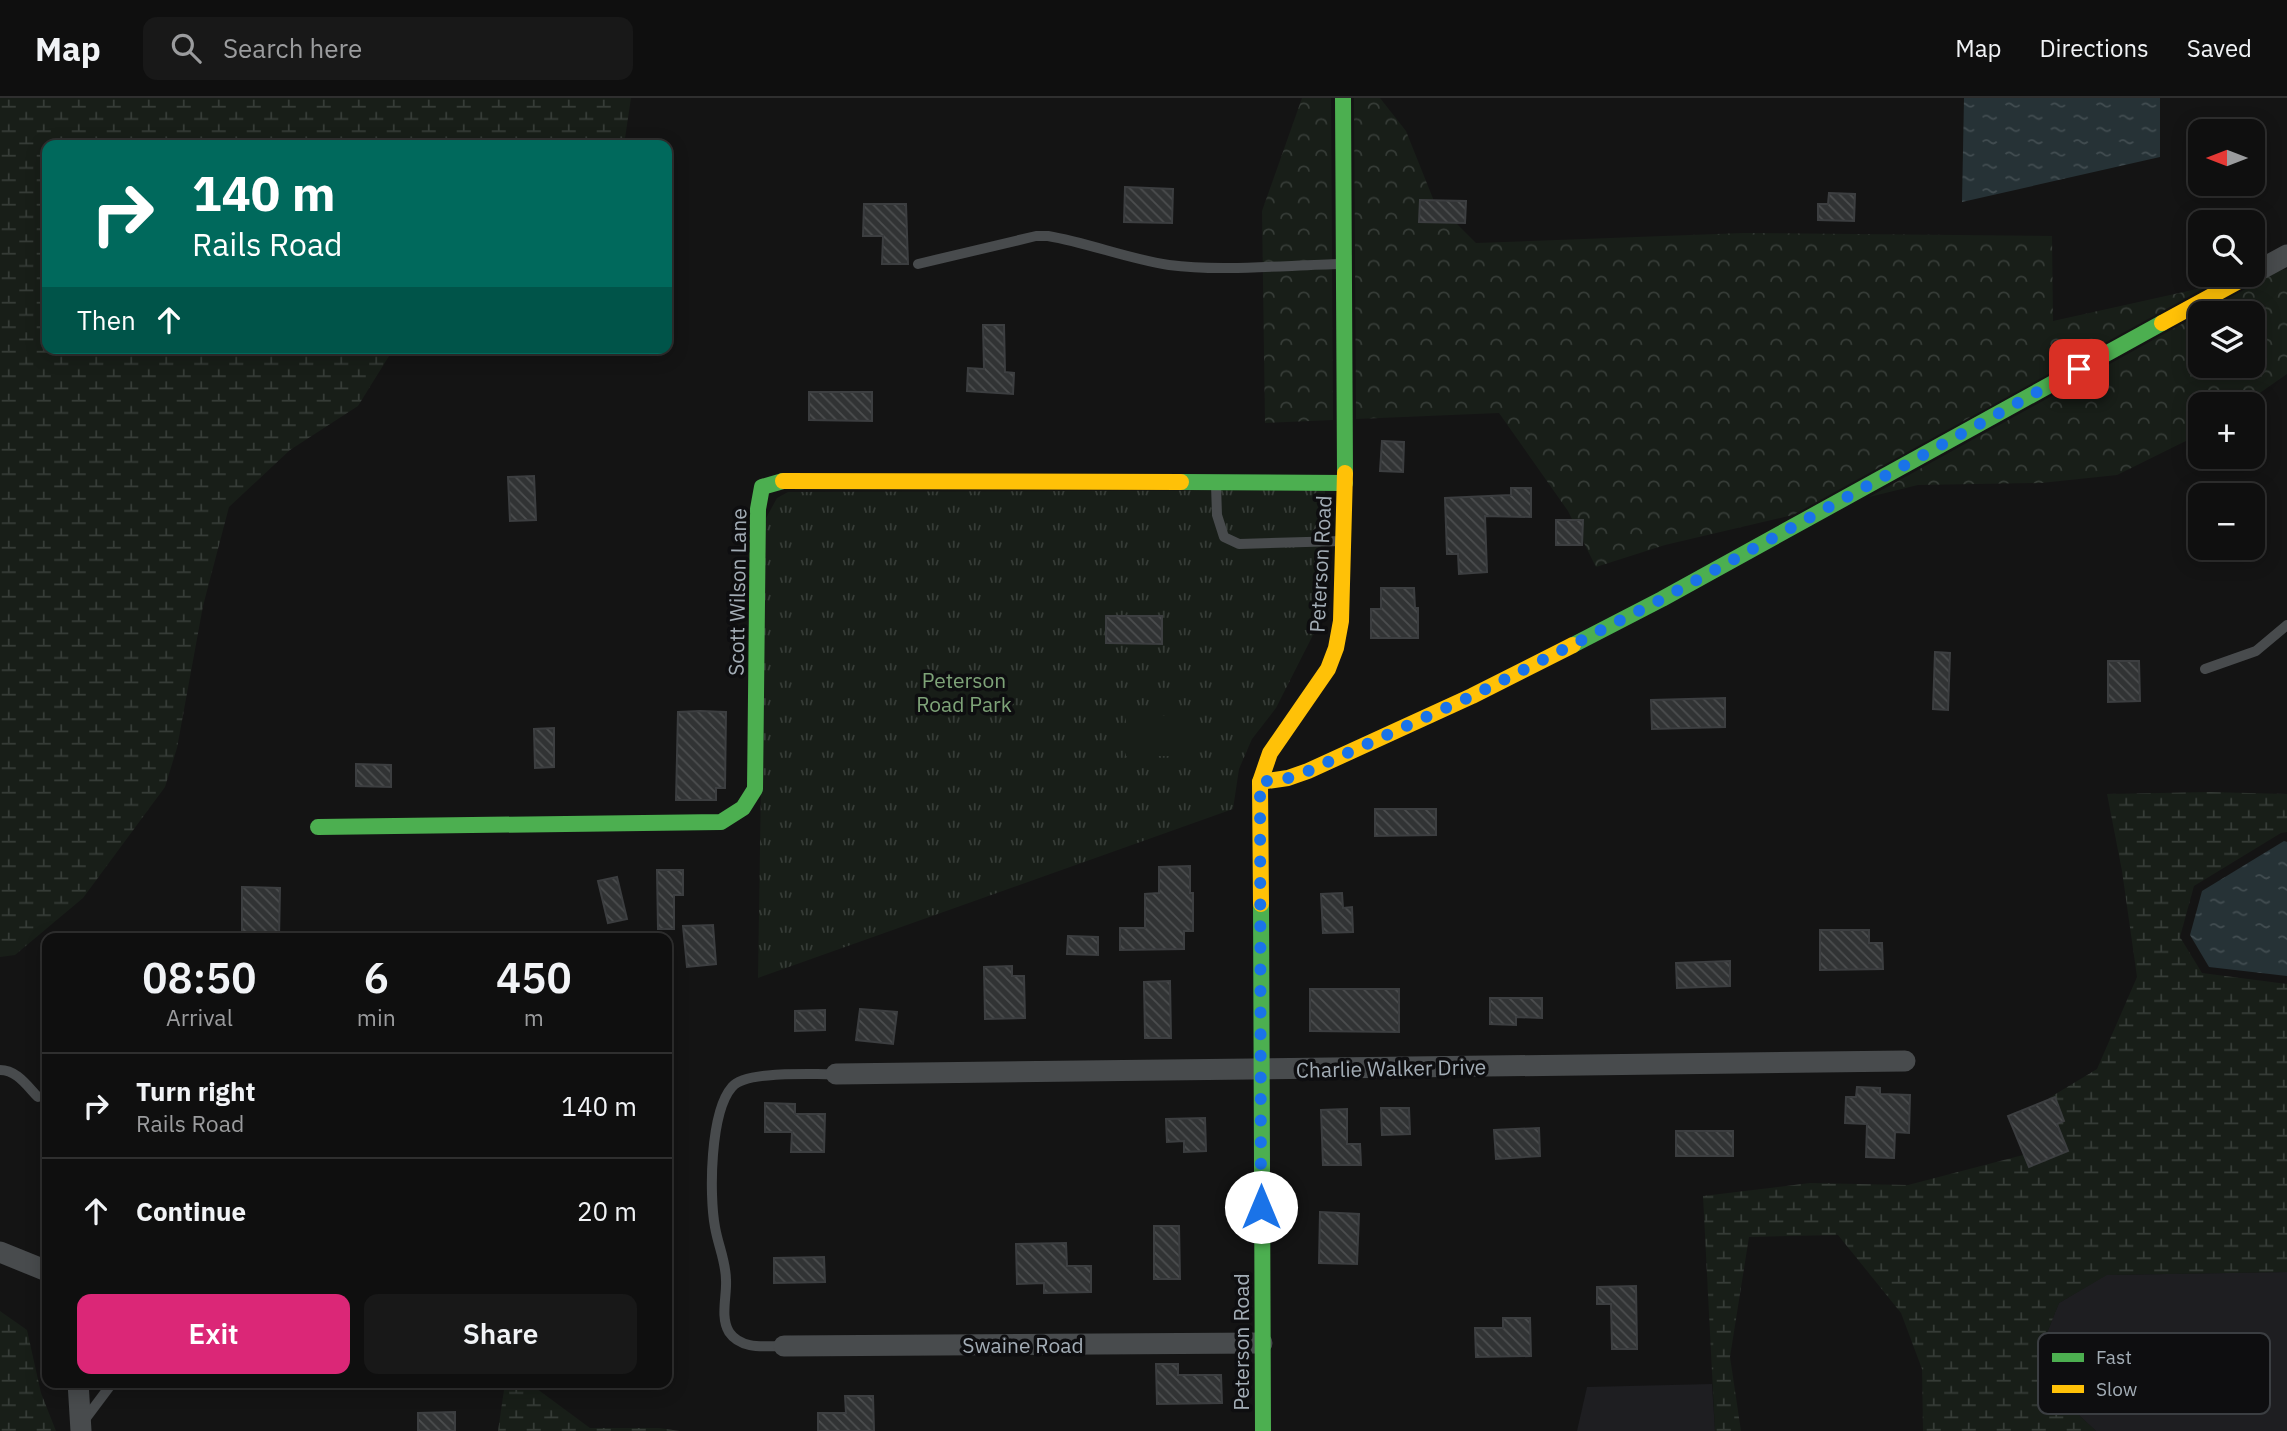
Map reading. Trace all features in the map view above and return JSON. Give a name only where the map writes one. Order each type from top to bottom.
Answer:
[{"type":"street","name":"Peterson Road","points":[[1263,1431],[1260,782],[1270,753],[1328,669],[1336,648],[1342,602],[1345,483],[1343,98]]},
{"type":"street","points":[[2265,266],[2287,254]]},
{"type":"street","points":[[1260,782],[1288,778],[1308,771],[1472,696],[1662,599],[2227,287]]},
{"type":"street","name":"Scott Wilson Lane","points":[[318,827],[721,822],[743,808],[755,789],[758,509],[762,487],[785,481],[1345,483]]},
{"type":"street","name":"Charlie Walker Drive","points":[[836,1074],[1905,1061]]},
{"type":"street","points":[[0,1252],[42,1269]]},
{"type":"street","name":"Swaine Road","points":[[784,1346],[1262,1343]]},
{"type":"street","points":[[78,1388],[81,1428]]},
{"type":"lane","points":[[918,264],[1035,236],[1048,236],[1171,265],[1214,267],[1344,264]]},
{"type":"lane","points":[[1216,482],[1217,515],[1224,537],[1239,544],[1344,541]]},
{"type":"lane","points":[[2205,669],[2256,651],[2287,625]]},
{"type":"lane","points":[[0,1070],[4,1069],[18,1076],[38,1097]]},
{"type":"lane","points":[[784,1346],[743,1344],[729,1332],[724,1315],[726,1280],[710,1189],[715,1139],[722,1105],[733,1085],[749,1078],[836,1074]]},
{"type":"lane","points":[[81,1428],[109,1388]]},
{"type":"shaded area","points":[[2287,1272],[2287,1431],[2096,1431],[2078,1414],[2270,1414],[2270,1333],[2047,1333],[2059,1303],[2106,1275]]},
{"type":"shaded area","points":[[1712,1384],[1715,1431],[1577,1431],[1587,1387]]},
{"type":"green space","points":[[0,98],[631,98],[625,140],[42,140],[42,354],[390,354],[358,406],[290,450],[229,507],[203,606],[177,748],[165,787],[83,898],[15,955],[0,957]]},
{"type":"green space","points":[[1302,98],[1331,98],[1333,420],[1265,423],[1262,211]]},
{"type":"green space","points":[[1354,98],[1380,98],[1406,131],[1434,201],[1476,243],[1743,233],[2052,236],[2053,321],[2206,287],[1793,515],[1665,545],[1596,567],[1568,511],[1499,413],[1356,419]]},
{"type":"green space","points":[[2287,269],[2287,374],[2261,392],[2188,392],[2188,440],[2117,475],[2041,483],[1918,485],[1869,497],[2188,321],[2188,378],[2265,378],[2265,301],[2224,301],[2249,287],[2265,287],[2265,278]]},
{"type":"green space","name":"Peterson Road Park","points":[[1325,490],[1323,598],[1314,633],[1276,708],[1252,739],[1239,769],[1233,809],[758,978],[765,520],[777,498],[788,492]]},
{"type":"green space","points":[[1126,716],[1197,716],[1197,756],[1126,756]]},
{"type":"green space","points":[[2107,794],[2287,794],[2287,832],[2281,833],[2194,886],[2180,937],[2202,973],[2287,984],[2287,1272],[2107,1275],[2059,1303],[2047,1333],[2038,1333],[2038,1414],[2078,1414],[2096,1431],[1923,1431],[1922,1369],[1901,1313],[1838,1235],[1749,1237],[1730,1357],[1741,1431],[1715,1431],[1703,1196],[1810,1183],[1908,1185],[2023,1155],[2049,1098],[2097,1069],[2137,977],[2122,871]]},
{"type":"green space","points":[[0,1311],[27,1330],[41,1393],[56,1431],[0,1431]]},
{"type":"green space","points":[[504,1388],[536,1388],[590,1428],[659,1428],[680,1431],[498,1431]]},
{"type":"water","points":[[1964,98],[2160,98],[2160,157],[1962,202]]},
{"type":"water","points":[[2284,841],[2287,842],[2287,976],[2209,967],[2190,935],[2202,891]]},
{"type":"building","points":[[1125,187],[1173,189],[1172,223],[1124,222]]},
{"type":"building","points":[[1829,193],[1855,194],[1854,221],[1818,220],[1818,204],[1828,204]]},
{"type":"building","points":[[1420,200],[1466,201],[1465,223],[1419,222]]},
{"type":"building","points":[[864,204],[906,204],[908,264],[882,264],[883,236],[863,236]]},
{"type":"building","points":[[983,325],[1004,325],[1005,372],[1014,373],[1013,394],[967,391],[968,368],[984,369]]},
{"type":"building","points":[[809,392],[872,392],[872,421],[809,420]]},
{"type":"building","points":[[1382,441],[1404,442],[1403,472],[1380,471]]},
{"type":"building","points":[[534,476],[536,520],[510,521],[508,477]]},
{"type":"building","points":[[1511,488],[1531,488],[1531,517],[1485,516],[1487,572],[1459,574],[1458,554],[1447,554],[1445,498],[1511,495]]},
{"type":"building","points":[[1556,520],[1583,520],[1582,545],[1556,545]]},
{"type":"building","points":[[1381,588],[1414,588],[1415,608],[1418,608],[1418,638],[1371,638],[1371,609],[1381,609]]},
{"type":"building","points":[[1106,616],[1162,616],[1162,644],[1106,643]]},
{"type":"building","points":[[1935,652],[1950,653],[1948,710],[1933,709]]},
{"type":"building","points":[[2108,661],[2139,661],[2140,701],[2108,702]]},
{"type":"building","points":[[1725,698],[1725,727],[1652,729],[1651,700]]},
{"type":"building","points":[[678,712],[726,712],[725,788],[716,788],[716,800],[676,800]]},
{"type":"building","points":[[554,728],[554,767],[535,768],[534,729]]},
{"type":"building","points":[[356,764],[391,765],[391,787],[356,786]]},
{"type":"building","points":[[1375,809],[1436,809],[1436,835],[1375,836]]},
{"type":"building","points":[[1190,866],[1193,931],[1184,931],[1184,949],[1120,950],[1120,928],[1145,928],[1145,894],[1159,893],[1159,867]]},
{"type":"building","points":[[657,870],[683,870],[683,895],[674,895],[674,929],[658,929]]},
{"type":"building","points":[[617,877],[627,919],[608,923],[598,881]]},
{"type":"building","points":[[242,887],[280,888],[279,933],[242,933]]},
{"type":"building","points":[[1342,893],[1343,908],[1352,907],[1353,932],[1323,933],[1321,894]]},
{"type":"building","points":[[713,925],[716,964],[687,967],[683,926]]},
{"type":"building","points":[[1820,930],[1869,930],[1869,943],[1882,943],[1883,969],[1820,970]]},
{"type":"building","points":[[1068,936],[1098,937],[1098,955],[1067,954]]},
{"type":"building","points":[[1730,961],[1730,986],[1677,988],[1676,963]]},
{"type":"building","points":[[1012,966],[1012,976],[1024,976],[1025,1018],[985,1019],[984,967]]},
{"type":"building","points":[[1170,981],[1171,1038],[1145,1038],[1144,982]]},
{"type":"building","points":[[1310,989],[1399,989],[1399,1032],[1310,1031]]},
{"type":"building","points":[[1490,998],[1542,998],[1542,1018],[1516,1017],[1516,1025],[1490,1024]]},
{"type":"building","points":[[860,1009],[897,1012],[893,1044],[856,1040]]},
{"type":"building","points":[[825,1010],[825,1030],[795,1031],[795,1011]]},
{"type":"building","points":[[1857,1087],[1880,1088],[1880,1094],[1910,1095],[1909,1133],[1895,1132],[1894,1158],[1866,1157],[1867,1124],[1845,1123],[1846,1097],[1856,1097]]},
{"type":"building","points":[[2055,1097],[2064,1121],[2057,1124],[2068,1151],[2029,1167],[2008,1116]]},
{"type":"building","points":[[765,1103],[795,1104],[795,1114],[825,1114],[824,1152],[791,1152],[792,1132],[765,1132]]},
{"type":"building","points":[[1381,1108],[1409,1108],[1410,1134],[1382,1135]]},
{"type":"building","points":[[1347,1109],[1347,1144],[1360,1144],[1361,1165],[1323,1165],[1321,1110]]},
{"type":"building","points":[[1205,1118],[1206,1151],[1184,1152],[1184,1141],[1167,1142],[1166,1119]]},
{"type":"building","points":[[1539,1128],[1540,1156],[1496,1159],[1494,1130]]},
{"type":"building","points":[[1676,1131],[1733,1131],[1733,1156],[1676,1156]]},
{"type":"building","points":[[1320,1212],[1359,1214],[1357,1264],[1319,1263]]},
{"type":"building","points":[[1154,1226],[1179,1226],[1180,1279],[1154,1279]]},
{"type":"building","points":[[1066,1243],[1067,1266],[1091,1266],[1091,1292],[1044,1293],[1044,1283],[1017,1284],[1016,1244]]},
{"type":"building","points":[[824,1257],[825,1282],[774,1283],[774,1258]]},
{"type":"building","points":[[1636,1286],[1637,1349],[1612,1349],[1611,1304],[1597,1304],[1597,1287]]},
{"type":"building","points":[[1503,1318],[1530,1318],[1531,1356],[1476,1357],[1475,1328],[1503,1328]]},
{"type":"building","points":[[1156,1364],[1178,1364],[1178,1375],[1221,1375],[1222,1403],[1157,1404]]},
{"type":"building","points":[[845,1396],[873,1396],[874,1431],[818,1431],[818,1413],[846,1413]]},
{"type":"building","points":[[455,1412],[455,1431],[418,1431],[418,1413]]},
{"type":"traffic: fast","points":[[1343,98],[1345,473]]},
{"type":"traffic: fast","points":[[1573,645],[1662,599],[2162,323]]},
{"type":"traffic: fast","points":[[318,827],[721,822],[743,808],[755,789],[758,509],[762,487],[783,481]]},
{"type":"traffic: fast","points":[[1181,482],[1345,483]]},
{"type":"traffic: fast","points":[[1261,904],[1263,1431]]},
{"type":"traffic: slow","points":[[2162,323],[2228,287]]},
{"type":"traffic: slow","points":[[1261,904],[1260,782],[1270,753],[1328,669],[1336,648],[1341,621],[1345,473]]},
{"type":"traffic: slow","points":[[783,481],[1181,482]]},
{"type":"traffic: slow","points":[[1260,782],[1288,778],[1308,771],[1472,696],[1573,645]]},
{"type":"route","points":[[1261,1207],[1260,782],[1288,778],[1308,771],[1472,696],[1662,599],[2079,369]]}]
